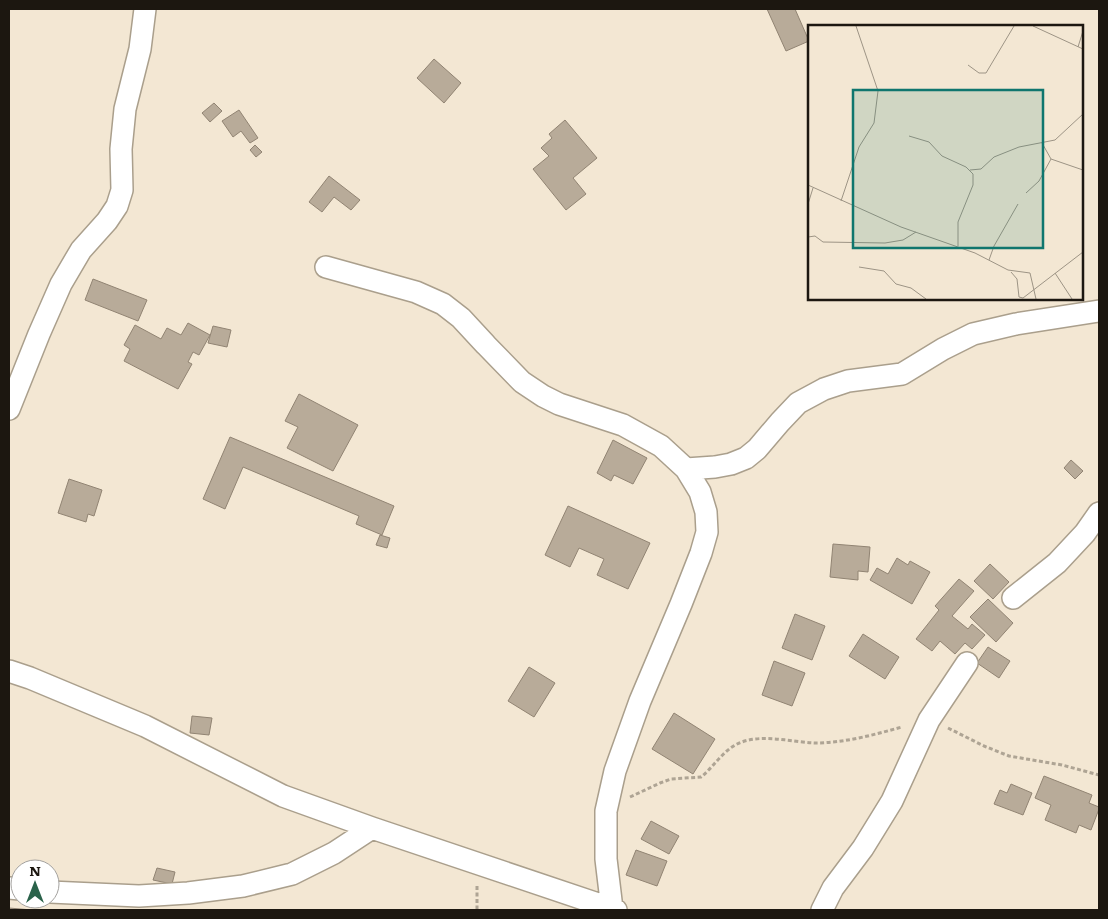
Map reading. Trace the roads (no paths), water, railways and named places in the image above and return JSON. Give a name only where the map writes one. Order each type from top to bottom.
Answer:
[{"type":"street","points":[[9,409],[61,284],[81,250],[107,221],[120,198],[122,190],[121,149],[125,109],[140,49],[145,9]]},
{"type":"street","points":[[9,671],[146,726],[282,796],[614,909],[606,859],[606,811],[614,771],[640,701],[701,553],[707,532],[706,512],[700,492],[686,469],[661,446],[624,425],[558,404],[522,382],[461,318],[443,304],[416,292],[326,267]]},
{"type":"street","points":[[686,469],[715,467],[731,464],[746,458],[757,449],[798,403],[824,389],[848,380],[902,374],[943,349],[973,334],[1016,324],[1099,311]]},
{"type":"street","points":[[1013,598],[1057,563],[1085,533],[1099,513]]},
{"type":"street","points":[[822,910],[833,888],[863,848],[892,801],[929,720],[966,663]]},
{"type":"street","points":[[60,892],[139,896],[188,893],[243,886],[292,874],[334,853],[372,828]]}]
